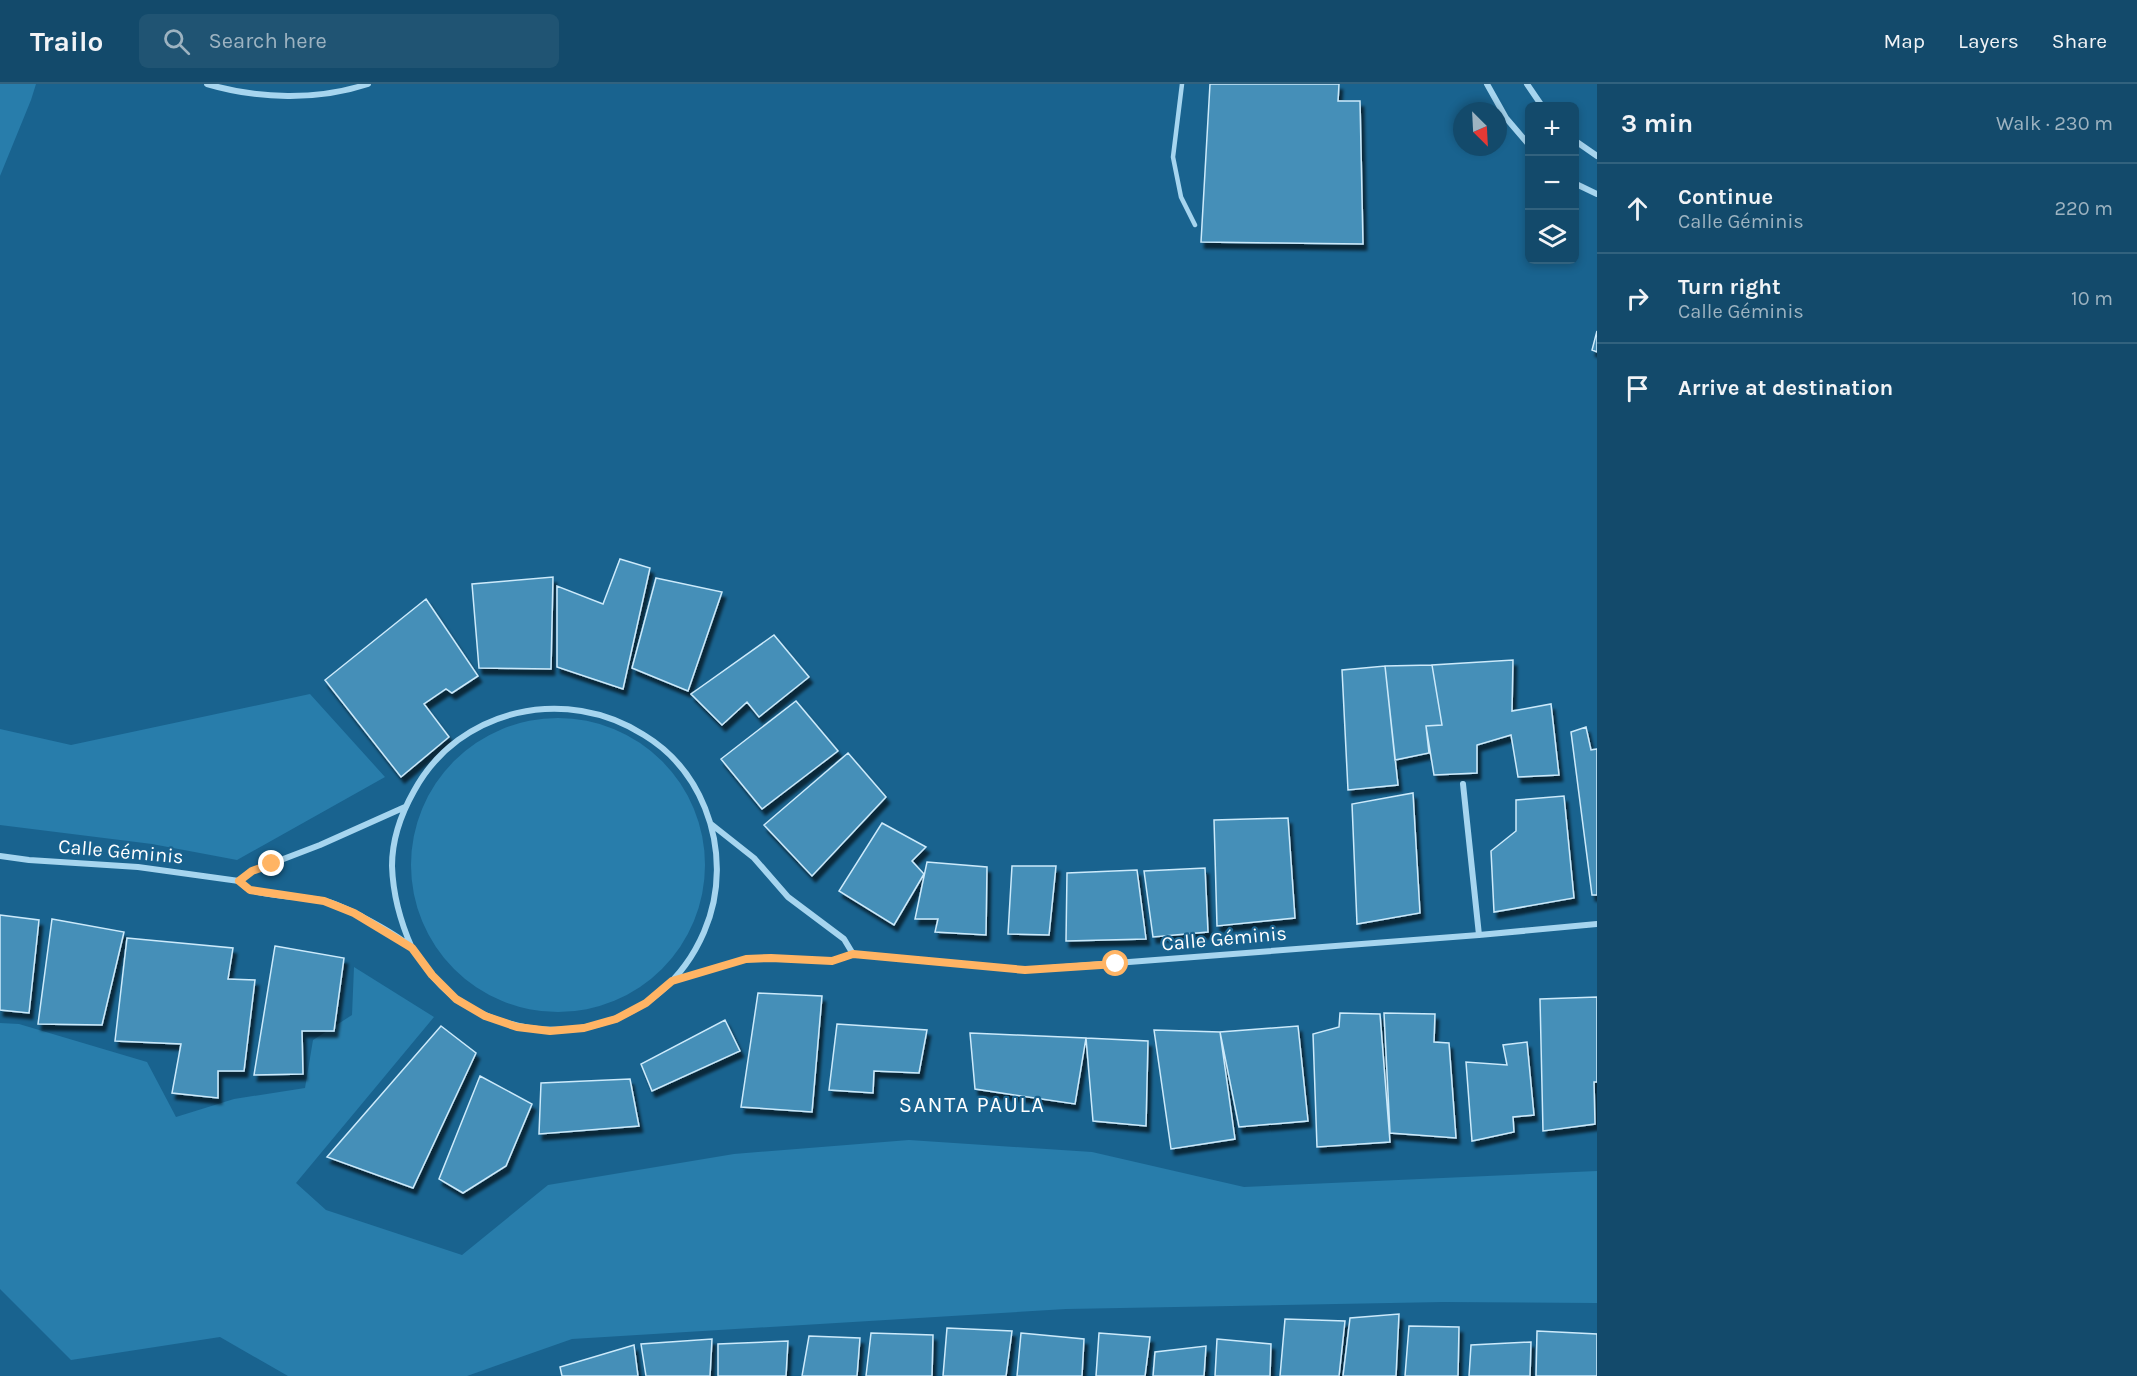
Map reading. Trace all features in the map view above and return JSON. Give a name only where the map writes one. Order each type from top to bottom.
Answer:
[{"type":"street","points":[[207,84],[267,94],[310,96],[368,84]]},
{"type":"street","points":[[1487,84],[1506,118],[1525,140]]},
{"type":"street","points":[[1527,84],[1539,102]]},
{"type":"street","points":[[1579,143],[1597,156]]},
{"type":"street","points":[[1579,185],[1597,194]]},
{"type":"street","name":"Calle Géminis","points":[[565,708],[597,713],[628,724],[656,742],[680,765],[699,793],[711,824],[716,847],[715,895],[710,919],[700,942],[688,962],[672,981],[646,1003],[616,1019],[584,1028],[550,1031],[517,1027],[485,1016],[456,999],[432,975],[412,948],[400,921],[394,893],[392,863],[396,835],[405,807],[421,778],[443,753],[469,732],[499,717],[531,709],[565,708]]},
{"type":"street","points":[[1463,784],[1479,935]]},
{"type":"street","points":[[239,881],[252,871],[320,845],[405,807]]},
{"type":"street","points":[[711,824],[754,858],[788,897],[844,939],[853,954]]},
{"type":"street","name":"Calle Géminis","points":[[0,856],[138,867],[239,881],[250,890],[324,901],[354,913],[412,948]]},
{"type":"street","name":"Calle Géminis","points":[[672,981],[746,959],[832,961],[853,954],[1025,970],[1597,924]]},
{"type":"lane","points":[[1182,84],[1173,157],[1181,196],[1195,225]]},
{"type":"shaded area","points":[[0,84],[36,84],[0,176]]},
{"type":"shaded area","points":[[310,694],[385,777],[237,860],[152,844],[0,825],[0,729],[71,745]]},
{"type":"shaded area","points":[[558,718],[587,721],[614,730],[639,743],[662,761],[680,784],[693,809],[702,836],[705,865],[702,894],[693,921],[680,946],[662,969],[639,987],[614,1000],[587,1009],[558,1012],[529,1009],[502,1000],[477,987],[454,969],[436,946],[423,921],[414,894],[411,865],[414,836],[423,809],[436,784],[454,761],[477,743],[502,730],[529,721]]},
{"type":"shaded area","points":[[354,967],[434,1017],[296,1183],[326,1210],[462,1255],[548,1185],[734,1154],[909,1140],[1092,1152],[1244,1187],[1597,1171],[1597,1303],[1443,1302],[1066,1309],[572,1339],[467,1376],[288,1376],[220,1337],[71,1360],[0,1289],[0,1023],[19,1024],[147,1062],[176,1117],[234,1099],[305,1088],[313,1040],[352,1015]]},
{"type":"building","points":[[1210,84],[1339,84],[1338,101],[1360,101],[1363,244],[1201,242]]},
{"type":"building","points":[[1597,331],[1597,352],[1592,350]]},
{"type":"building","points":[[620,559],[650,568],[623,689],[557,667],[557,586],[603,604]]},
{"type":"building","points":[[553,577],[551,669],[479,668],[472,584]]},
{"type":"building","points":[[656,578],[722,592],[688,691],[632,668]]},
{"type":"building","points":[[426,599],[478,676],[452,693],[446,689],[424,704],[449,737],[401,777],[325,680]]},
{"type":"building","points":[[774,635],[809,677],[759,717],[747,702],[722,725],[691,694]]},
{"type":"building","points":[[1513,660],[1512,711],[1551,704],[1559,775],[1518,777],[1511,735],[1477,745],[1477,773],[1434,775],[1426,726],[1442,725],[1432,665]]},
{"type":"building","points":[[1432,665],[1442,725],[1426,726],[1429,753],[1395,760],[1385,666]]},
{"type":"building","points":[[1385,666],[1398,785],[1348,790],[1342,670]]},
{"type":"building","points":[[796,701],[838,751],[762,809],[721,759]]},
{"type":"building","points":[[1586,727],[1591,750],[1597,749],[1597,895],[1592,895],[1571,732]]},
{"type":"building","points":[[848,753],[886,797],[812,876],[764,825]]},
{"type":"building","points":[[1413,793],[1420,913],[1357,924],[1352,804]]},
{"type":"building","points":[[1564,796],[1574,898],[1494,912],[1491,851],[1516,831],[1516,800]]},
{"type":"building","points":[[1288,818],[1295,918],[1217,926],[1214,820]]},
{"type":"building","points":[[882,823],[926,847],[912,861],[924,874],[894,925],[839,891]]},
{"type":"building","points":[[927,862],[987,867],[986,935],[935,932],[938,919],[915,919]]},
{"type":"building","points":[[1012,866],[1056,866],[1049,935],[1008,934]]},
{"type":"building","points":[[1205,868],[1208,932],[1153,937],[1144,871]]},
{"type":"building","points":[[1137,870],[1146,939],[1066,941],[1067,873]]},
{"type":"building","points":[[0,915],[39,920],[29,1013],[0,1010]]},
{"type":"building","points":[[52,919],[124,932],[102,1025],[38,1024]]},
{"type":"building","points":[[127,938],[233,948],[228,979],[255,980],[244,1071],[218,1071],[218,1098],[172,1093],[181,1044],[115,1041]]},
{"type":"building","points":[[275,946],[344,958],[334,1031],[302,1031],[303,1074],[254,1075]]},
{"type":"building","points":[[758,993],[822,996],[812,1112],[741,1107]]},
{"type":"building","points":[[1597,997],[1595,1124],[1543,1131],[1540,999]]},
{"type":"building","points":[[1340,1013],[1380,1014],[1390,1142],[1317,1147],[1313,1034],[1339,1027]]},
{"type":"building","points":[[1384,1013],[1435,1014],[1434,1042],[1449,1043],[1456,1138],[1390,1133]]},
{"type":"building","points":[[725,1020],[740,1051],[652,1091],[641,1064]]},
{"type":"building","points":[[837,1024],[927,1030],[919,1073],[874,1071],[873,1093],[829,1090]]},
{"type":"building","points":[[441,1026],[476,1053],[413,1188],[327,1157]]},
{"type":"building","points":[[1298,1026],[1308,1121],[1239,1127],[1220,1032]]},
{"type":"building","points":[[1154,1030],[1220,1032],[1235,1139],[1171,1149]]},
{"type":"building","points":[[970,1033],[1086,1038],[1075,1104],[975,1089]]},
{"type":"building","points":[[1086,1038],[1148,1041],[1146,1126],[1093,1121]]},
{"type":"building","points":[[1527,1042],[1534,1115],[1513,1117],[1514,1132],[1472,1141],[1466,1062],[1507,1065],[1503,1045]]},
{"type":"building","points":[[480,1076],[532,1104],[506,1166],[463,1193],[439,1179]]},
{"type":"building","points":[[630,1079],[639,1126],[539,1134],[541,1083]]},
{"type":"building","points":[[1399,1314],[1396,1376],[1343,1376],[1350,1318]]},
{"type":"building","points":[[1285,1319],[1345,1321],[1339,1376],[1280,1376]]},
{"type":"building","points":[[1409,1326],[1459,1327],[1458,1376],[1405,1376]]},
{"type":"building","points":[[947,1328],[1012,1331],[1006,1376],[943,1376]]},
{"type":"building","points":[[1537,1331],[1597,1334],[1597,1376],[1536,1376]]},
{"type":"building","points":[[871,1333],[933,1335],[932,1376],[866,1376]]},
{"type":"building","points":[[1021,1333],[1084,1339],[1082,1376],[1017,1376]]},
{"type":"building","points":[[1099,1333],[1150,1337],[1145,1376],[1096,1376]]},
{"type":"building","points":[[809,1336],[860,1338],[857,1376],[802,1376]]},
{"type":"building","points":[[712,1339],[710,1376],[646,1376],[641,1344]]},
{"type":"building","points":[[1217,1339],[1271,1344],[1270,1376],[1215,1376]]},
{"type":"building","points":[[788,1341],[786,1376],[718,1376],[718,1344]]},
{"type":"building","points":[[1531,1342],[1530,1376],[1469,1376],[1471,1345]]},
{"type":"building","points":[[634,1345],[638,1376],[562,1376],[560,1367]]},
{"type":"building","points":[[1206,1346],[1204,1376],[1153,1376],[1155,1352]]},
{"type":"district","name":"SANTA PAULA","points":[[972,1104]]},
{"type":"route","points":[[272,864],[252,871],[239,881],[250,890],[324,901],[354,913],[412,948],[432,975],[456,999],[485,1016],[517,1027],[550,1031],[584,1028],[616,1019],[646,1003],[672,981],[746,959],[832,961],[853,954],[1025,970],[1116,964]]}]
